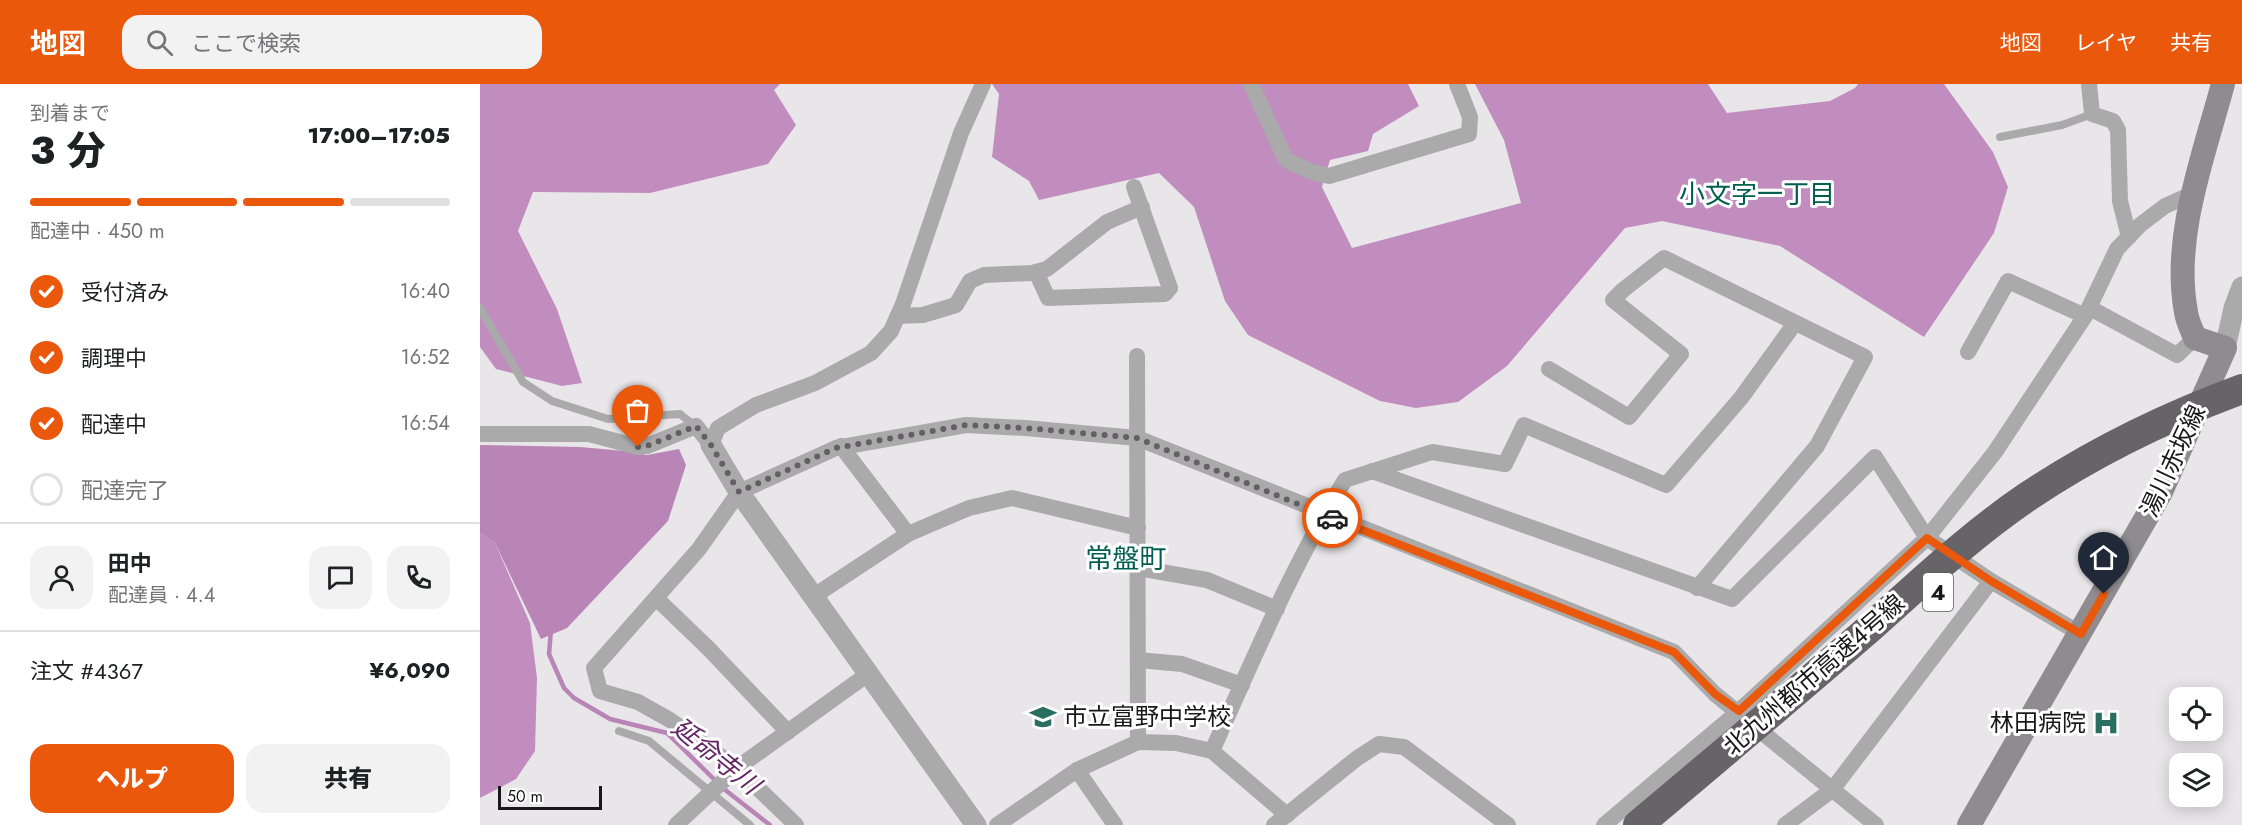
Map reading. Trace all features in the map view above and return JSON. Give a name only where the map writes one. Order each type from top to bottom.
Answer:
[{"type":"highway","name":"北九州都市高速４号線","points":[[1638,825],[1780,706],[1965,545],[2026,498],[2089,458],[2150,427],[2242,390]]},
{"type":"highway","name":"北九州都市高速４号線","points":[[1668,825],[1977,558],[2037,511],[2098,473],[2158,444],[2242,410]]},
{"type":"main road","points":[[2223,84],[2187,213],[2183,265],[2186,312],[2195,338],[2233,347]]},
{"type":"main road","name":"湯川赤坂線","points":[[1969,825],[2161,492],[2233,347]]},
{"type":"street","points":[[711,445],[718,428],[756,405],[815,383],[871,353],[891,331],[916,269],[961,133],[983,84]]},
{"type":"street","points":[[1251,84],[1286,160],[1312,172],[1329,176],[1469,134],[1470,117],[1457,84]]},
{"type":"street","points":[[2089,84],[2092,114],[2113,122],[2118,130],[2120,201],[2129,237]]},
{"type":"street","points":[[1036,272],[1048,298],[1165,294],[1170,288],[1134,187]]},
{"type":"street","points":[[1604,825],[1739,711],[1927,538],[1995,452],[2087,312],[2117,249],[2140,225],[2165,206],[2194,193]]},
{"type":"street","points":[[898,316],[923,315],[956,305],[970,281],[984,275],[1036,272],[1047,269],[1107,222],[1142,207]]},
{"type":"street","points":[[1549,369],[1629,417],[1681,354],[1613,300],[1664,258],[1865,357],[1817,446],[1697,588]]},
{"type":"street","points":[[1968,352],[2008,281],[2087,312],[2177,355],[2195,338]]},
{"type":"street","points":[[2233,347],[2234,308],[2242,287]]},
{"type":"street","points":[[2233,347],[2242,318]]},
{"type":"street","points":[[1212,751],[1277,609],[1324,514],[1345,480],[1432,452],[1505,464],[1524,425],[1666,485],[1741,398],[1795,323]]},
{"type":"street","points":[[1137,356],[1138,742]]},
{"type":"street","points":[[796,825],[737,768],[670,720],[638,702],[600,691],[594,669],[699,549],[739,492],[841,446],[966,425],[1137,438],[1674,652],[1715,694],[1739,711],[1875,825]]},
{"type":"street","points":[[480,434],[589,434],[638,447],[647,446],[696,426],[711,445],[739,492],[976,825]]},
{"type":"street","points":[[841,446],[908,534]]},
{"type":"street","points":[[1371,471],[1732,599],[1875,458],[1927,538],[1991,581],[2081,634]]},
{"type":"street","points":[[814,596],[908,534],[969,508],[1012,498],[1138,528]]},
{"type":"street","points":[[1138,568],[1207,580],[1277,609]]},
{"type":"street","points":[[1785,825],[1832,790],[1991,581]]},
{"type":"street","points":[[656,598],[708,648],[788,732]]},
{"type":"street","points":[[1138,660],[1182,664],[1242,685]]},
{"type":"street","points":[[676,825],[737,768],[868,674]]},
{"type":"street","points":[[996,825],[1077,770],[1138,742],[1176,743],[1212,751],[1281,820],[1356,759],[1379,744],[1404,747],[1508,825]]},
{"type":"street","points":[[1077,770],[1115,825]]},
{"type":"lane","points":[[2000,138],[2062,125],[2092,114]]},
{"type":"lane","points":[[480,308],[523,382],[552,401],[608,419],[680,414],[696,426]]},
{"type":"lane","points":[[619,731],[649,741],[750,825]]},
{"type":"shaded area","points":[[480,84],[780,84],[774,90],[796,125],[768,164],[650,193],[533,192],[518,231],[557,309],[582,383],[562,386],[496,369],[480,347]]},
{"type":"shaded area","points":[[992,84],[1408,84],[1419,106],[1373,134],[1368,151],[1330,160],[1322,187],[1352,248],[1521,203],[1504,140],[1475,84],[1708,84],[1727,113],[1830,101],[1855,88],[1858,84],[1944,84],[1993,152],[2008,187],[1994,233],[1924,337],[1780,246],[1662,221],[1625,228],[1507,366],[1458,402],[1416,408],[1380,401],[1248,335],[1225,301],[1194,207],[1159,173],[1039,200],[1029,181],[992,157],[999,94]]},
{"type":"shaded area","points":[[480,445],[580,447],[647,455],[679,449],[686,465],[668,521],[567,628],[541,639],[495,543],[480,533]]},
{"type":"shaded area","points":[[480,533],[495,543],[530,623],[537,678],[535,751],[516,779],[480,798]]},
{"type":"waterway","name":"延命寺川","points":[[551,630],[549,654],[564,688],[574,698],[610,719],[667,733],[724,789],[770,825]]},
{"type":"way so far","points":[[638,447],[647,446],[696,426],[711,445],[739,492],[836,448],[966,425],[1137,438],[1332,518]]},
{"type":"place","name":"市立富野中学校","points":[[1043,717]]},
{"type":"place","name":"林田病院","points":[[2106,723]]},
{"type":"district","name":"小文字一丁目","points":[[1757,194]]},
{"type":"district","name":"常盤町","points":[[1126,559]]},
{"type":"route","points":[[1332,518],[1674,652],[1715,694],[1739,711],[1927,538],[1991,581],[2081,634],[2104,594]]}]
